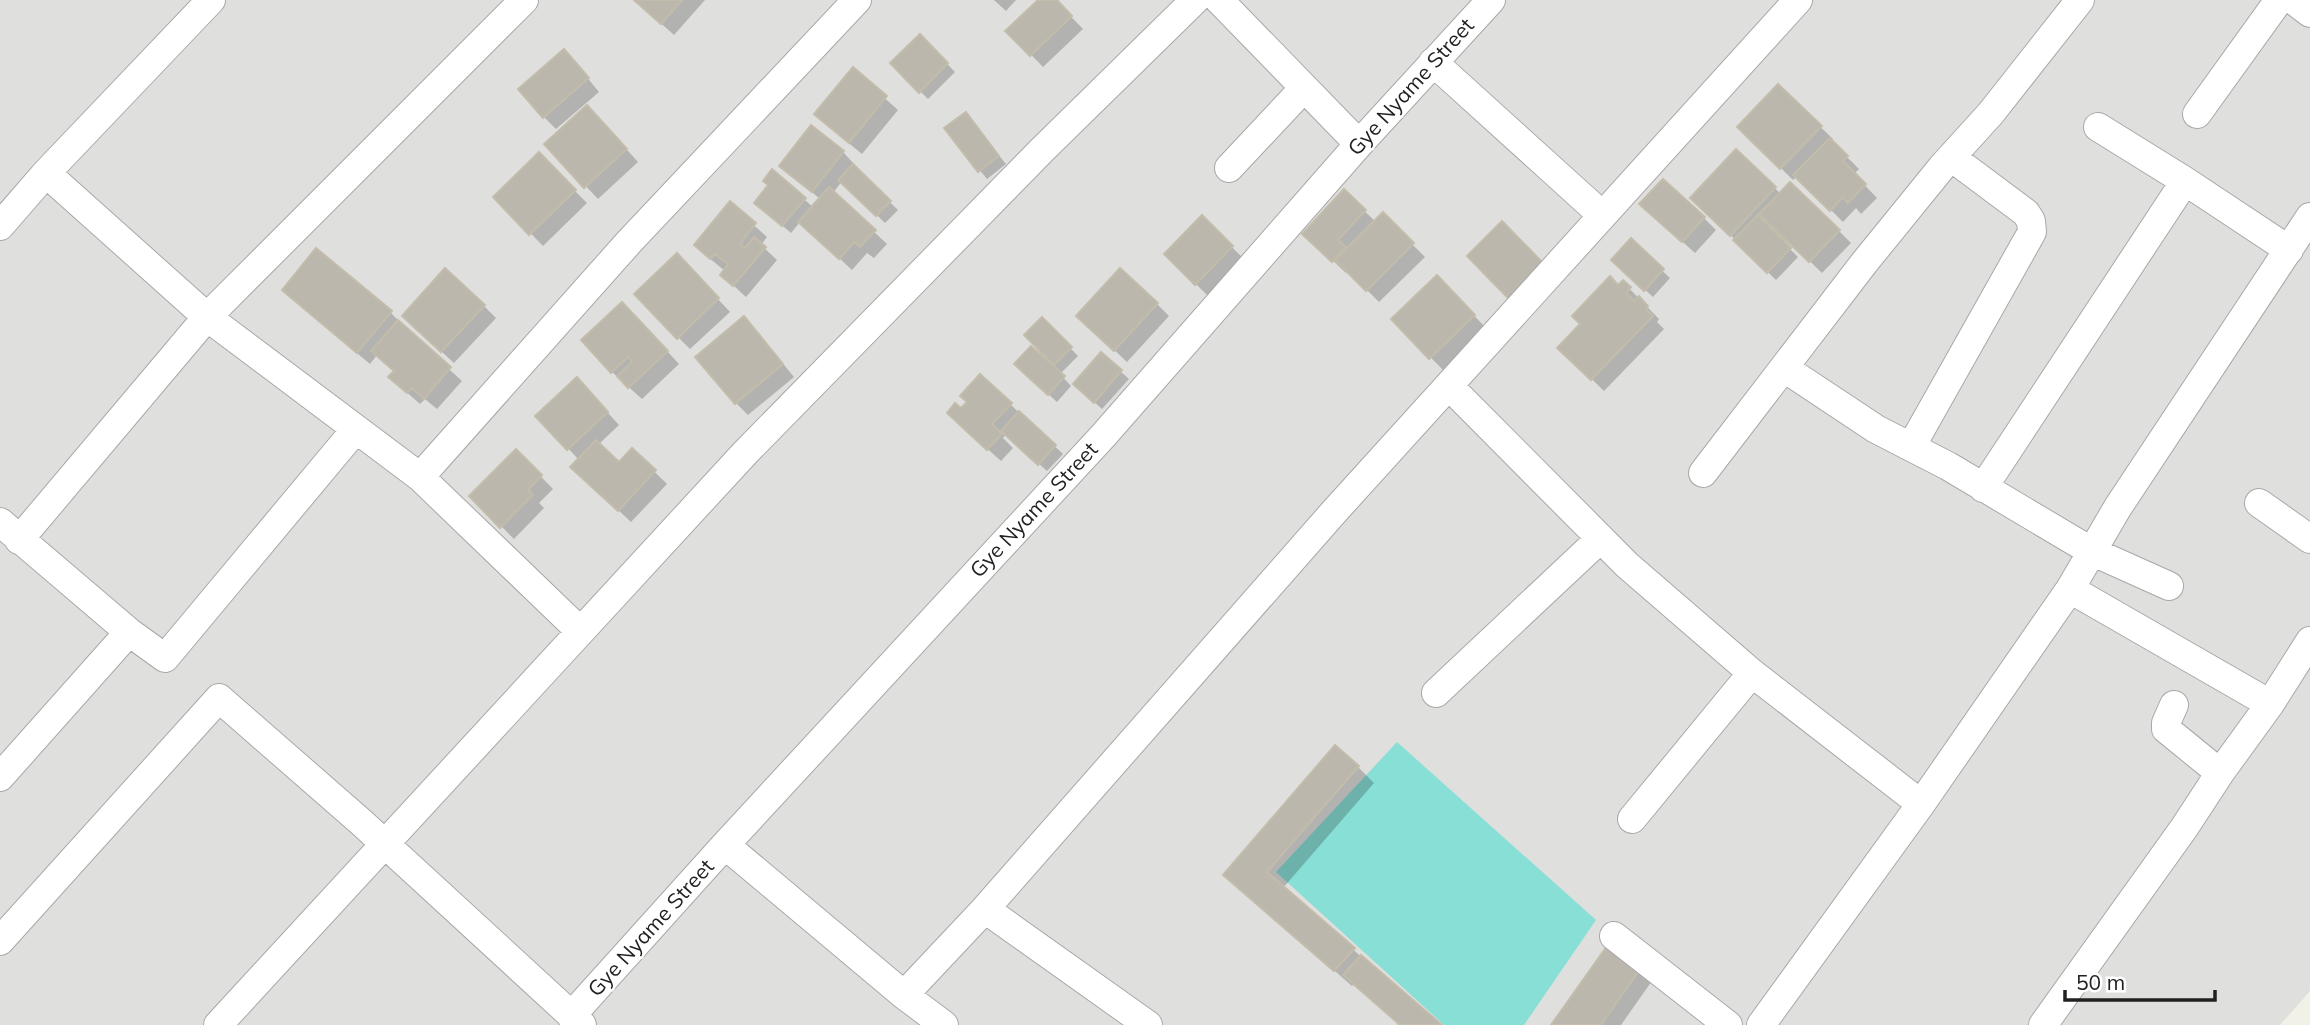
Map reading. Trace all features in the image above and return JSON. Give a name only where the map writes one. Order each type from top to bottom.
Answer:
[{"type":"street","points":[[0,226],[46,173],[211,0]]},
{"type":"street","points":[[356,429],[165,658],[129,632],[10,531],[207,317],[524,0]]},
{"type":"street","points":[[420,477],[629,242],[857,0]]},
{"type":"street","points":[[218,1025],[579,630],[745,453],[881,311],[1195,0]]},
{"type":"street","points":[[1219,0],[1359,144]]},
{"type":"street","name":"Gye Nyame Street","points":[[577,1020],[725,845],[1103,436],[1359,144],[1491,0]]},
{"type":"street","points":[[904,995],[985,909],[1332,513],[1798,0]]},
{"type":"street","points":[[1703,473],[1856,273],[1951,157],[1991,113],[2080,0]]},
{"type":"street","points":[[2197,114],[2279,0]]},
{"type":"street","points":[[2293,0],[2310,13]]},
{"type":"street","points":[[1433,62],[1602,215]]},
{"type":"street","points":[[1229,168],[1304,88]]},
{"type":"street","points":[[2098,127],[2289,250]]},
{"type":"street","points":[[1911,447],[2032,232],[2031,221],[2026,213],[1951,157]]},
{"type":"street","points":[[46,173],[207,317],[420,477],[579,630]]},
{"type":"street","points":[[1983,488],[2185,181]]},
{"type":"street","points":[[1761,1025],[1921,804],[2070,589],[2118,507],[2310,217]]},
{"type":"street","points":[[1784,368],[1876,429],[1948,466],[2091,551],[2169,586]]},
{"type":"street","points":[[1449,386],[1627,565],[1752,673],[1921,804]]},
{"type":"street","points":[[2259,503],[2310,539]]},
{"type":"street","points":[[1436,693],[1600,539]]},
{"type":"street","points":[[2070,589],[2270,704]]},
{"type":"street","points":[[0,776],[129,632]]},
{"type":"street","points":[[2043,1025],[2177,838],[2310,641]]},
{"type":"street","points":[[1632,819],[1752,673]]},
{"type":"street","points":[[0,942],[219,698],[384,843],[577,1020]]},
{"type":"street","points":[[2174,705],[2166,729],[2220,773]]},
{"type":"street","points":[[725,845],[904,995],[944,1025]]},
{"type":"street","points":[[985,909],[1148,1025]]},
{"type":"street","points":[[1614,936],[1728,1025]]},
{"type":"shaded area","points":[[0,0],[2310,0],[2310,991],[2280,1025],[0,1025]]},
{"type":"shaded area","points":[[1397,742],[1596,920],[1524,1025],[1444,1025],[1276,872]]},
{"type":"building","points":[[634,0],[682,0],[661,24]]},
{"type":"building","points":[[1038,0],[1057,0],[1072,16],[1030,56],[1005,31]]},
{"type":"building","points":[[920,34],[948,63],[919,93],[890,63]]},
{"type":"building","points":[[564,49],[589,78],[543,118],[518,89]]},
{"type":"building","points":[[853,67],[887,96],[849,143],[814,114]]},
{"type":"building","points":[[1778,84],[1822,126],[1780,169],[1737,127]]},
{"type":"building","points":[[587,105],[627,149],[584,188],[544,144]]},
{"type":"building","points":[[966,112],[999,156],[978,172],[944,128]]},
{"type":"building","points":[[811,125],[844,151],[812,192],[779,166]]},
{"type":"building","points":[[1830,138],[1848,156],[1843,161],[1866,184],[1848,203],[1843,197],[1830,211],[1793,175]]},
{"type":"building","points":[[1736,149],[1776,187],[1730,236],[1690,198]]},
{"type":"building","points":[[539,152],[576,190],[529,235],[493,197]]},
{"type":"building","points":[[853,164],[891,201],[876,216],[838,180]]},
{"type":"building","points":[[772,169],[806,198],[782,226],[754,203],[768,185],[763,181]]},
{"type":"building","points":[[1663,179],[1705,217],[1682,242],[1639,204]]},
{"type":"building","points":[[1790,182],[1840,230],[1809,262],[1759,214]]},
{"type":"building","points":[[829,187],[876,230],[860,247],[854,242],[839,259],[798,222]]},
{"type":"building","points":[[1344,189],[1366,210],[1338,240],[1346,247],[1332,262],[1302,234]]},
{"type":"building","points":[[730,201],[756,223],[740,244],[745,248],[754,237],[766,247],[733,286],[720,275],[728,264],[715,254],[710,259],[694,245]]},
{"type":"building","points":[[1383,212],[1414,243],[1366,291],[1335,260]]},
{"type":"building","points":[[1202,215],[1233,246],[1195,285],[1164,254]]},
{"type":"building","points":[[1758,215],[1791,248],[1767,273],[1733,240]]},
{"type":"building","points":[[1502,221],[1545,265],[1509,299],[1467,256]]},
{"type":"building","points":[[1631,238],[1664,269],[1644,291],[1611,260]]},
{"type":"building","points":[[316,248],[392,311],[357,353],[282,290]]},
{"type":"building","points":[[677,253],[719,298],[677,339],[634,294]]},
{"type":"building","points":[[445,268],[485,305],[441,352],[402,316]]},
{"type":"building","points":[[1120,268],[1158,303],[1114,351],[1076,316]]},
{"type":"building","points":[[1437,275],[1475,315],[1429,359],[1391,319]]},
{"type":"building","points":[[1610,276],[1618,285],[1623,280],[1631,287],[1626,293],[1634,301],[1639,296],[1653,316],[1591,380],[1557,348],[1580,324],[1572,316]]},
{"type":"building","points":[[622,302],[668,351],[628,388],[617,376],[632,362],[628,357],[611,373],[581,340]]},
{"type":"building","points":[[744,316],[783,364],[735,404],[695,357]]},
{"type":"building","points":[[1042,317],[1072,347],[1054,365],[1024,335]]},
{"type":"building","points":[[398,320],[451,367],[424,399],[412,388],[407,393],[388,377],[394,371],[371,351]]},
{"type":"building","points":[[1031,346],[1065,376],[1048,395],[1014,364]]},
{"type":"building","points":[[1101,352],[1122,370],[1094,403],[1073,384]]},
{"type":"building","points":[[980,374],[1012,403],[992,424],[1002,434],[987,450],[947,413],[955,403],[961,408],[967,402],[960,396]]},
{"type":"building","points":[[577,377],[608,412],[567,450],[535,416]]},
{"type":"building","points":[[1019,411],[1056,445],[1038,465],[1001,431]]},
{"type":"building","points":[[596,440],[619,462],[632,448],[656,470],[618,511],[570,467]]},
{"type":"building","points":[[516,449],[542,475],[528,490],[533,495],[500,528],[469,496]]},
{"type":"building","points":[[1335,745],[1359,766],[1267,872],[1355,948],[1334,971],[1223,875]]},
{"type":"building","points":[[1610,942],[1643,965],[1601,1025],[1551,1025]]},
{"type":"building","points":[[1361,955],[1442,1025],[1400,1025],[1343,975]]}]
